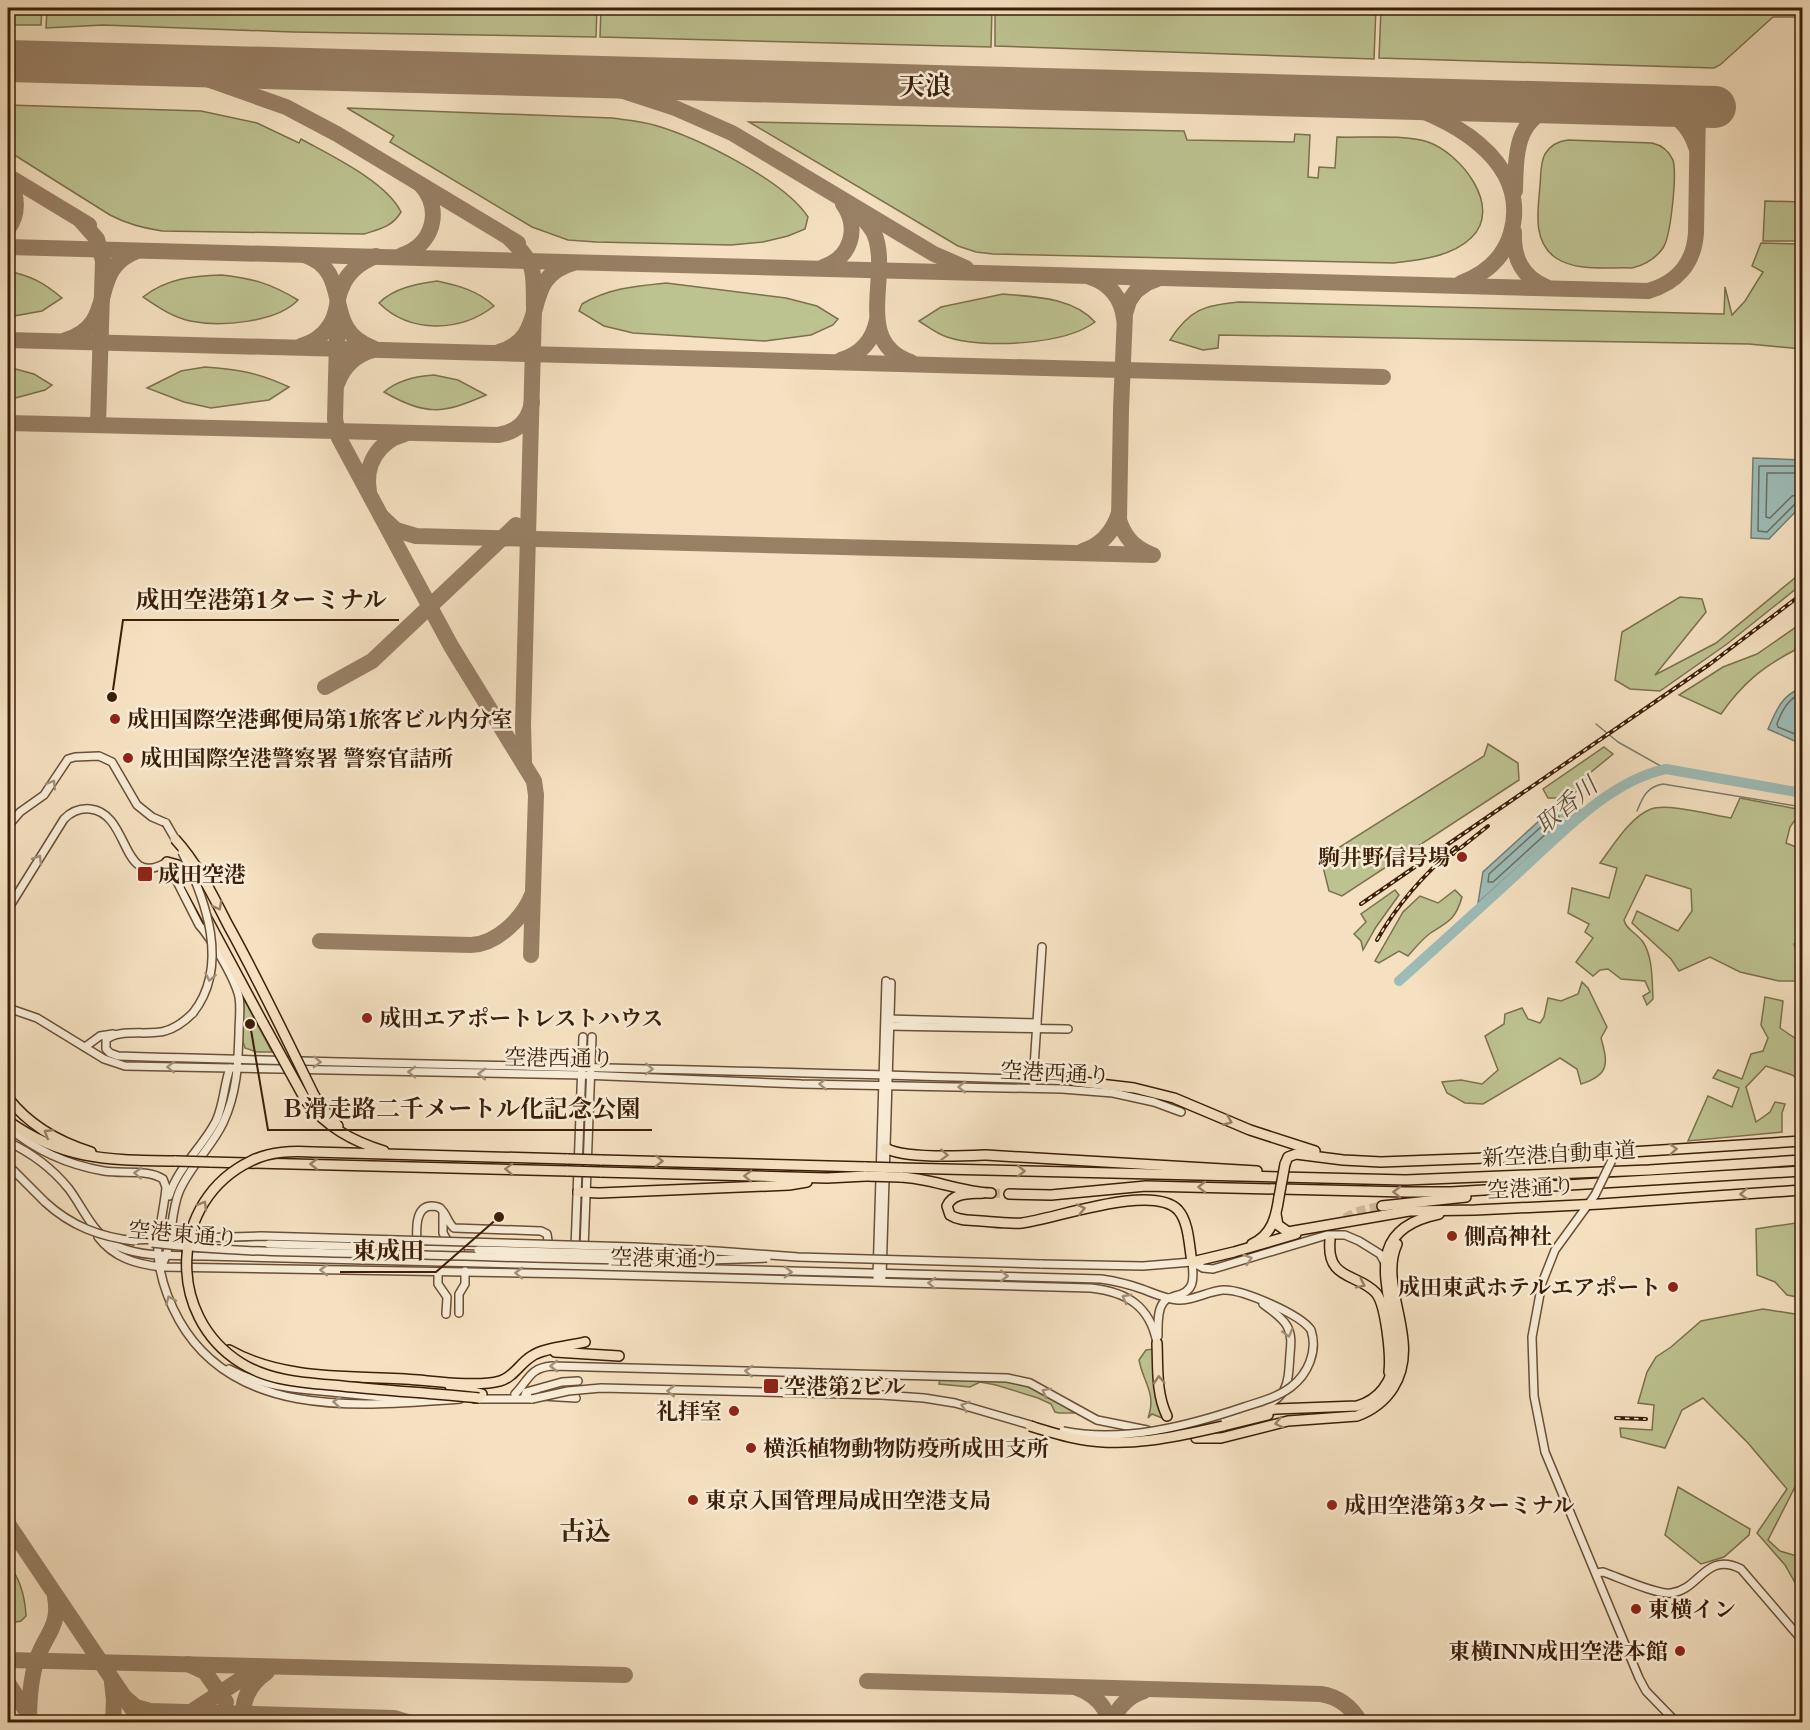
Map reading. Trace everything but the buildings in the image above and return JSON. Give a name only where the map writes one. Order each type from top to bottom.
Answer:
[{"type":"highway","points":[[175,839],[189,853],[253,971],[321,1119],[340,1133],[373,1148],[419,1156]]},
{"type":"highway","points":[[167,862],[178,865],[263,1023],[310,1098]]},
{"type":"highway","points":[[1074,1081],[1134,1089],[1174,1098],[1287,1143],[1363,1161]]},
{"type":"highway","points":[[8,1098],[29,1120],[58,1139],[89,1152],[143,1161]]},
{"type":"highway","points":[[8,1121],[48,1149],[100,1159],[827,1178]]},
{"type":"highway","name":"空港通り","points":[[1803,1141],[1613,1156],[1363,1161],[1296,1154],[1288,1157],[1284,1164],[1276,1214],[1278,1225],[1284,1231],[1293,1232],[1408,1211],[1474,1210],[1803,1191]]},
{"type":"highway","points":[[886,1148],[896,1153],[986,1155],[1241,1170],[1296,1174],[1317,1179]]},
{"type":"highway","points":[[481,1396],[334,1386],[280,1378],[257,1372],[229,1355],[198,1317],[187,1280],[188,1242],[200,1209],[211,1192],[224,1179],[252,1160],[283,1152],[600,1160],[866,1172],[1317,1179]]},
{"type":"highway","name":"新空港自動車道","points":[[1317,1179],[1439,1179],[1649,1170],[1803,1160]]},
{"type":"highway","name":"新空港自動車道","points":[[1581,1184],[1803,1171]]},
{"type":"highway","points":[[582,1192],[789,1185],[866,1172]]},
{"type":"highway","points":[[900,1172],[911,1178],[987,1193],[963,1194],[952,1198],[947,1206],[950,1215],[960,1220],[1015,1223],[1112,1202],[1166,1203],[1176,1208],[1183,1218],[1192,1262]]},
{"type":"highway","points":[[1009,1194],[1051,1195],[1146,1185],[1406,1192],[1494,1190],[1581,1184]]},
{"type":"highway","points":[[1382,1206],[1581,1184]]},
{"type":"highway","points":[[1316,1419],[1374,1399],[1386,1385],[1394,1368],[1396,1358],[1385,1263],[1393,1241],[1404,1230],[1429,1216],[1474,1210]]},
{"type":"highway","points":[[1192,1262],[1257,1241],[1269,1231],[1276,1214]]},
{"type":"highway","points":[[1196,1438],[1221,1438],[1276,1423],[1346,1418],[1367,1412],[1386,1397],[1399,1376],[1404,1350],[1393,1272],[1393,1256],[1398,1242],[1413,1224]]},
{"type":"highway","points":[[1192,1262],[1246,1249],[1315,1228]]},
{"type":"highway","points":[[1330,1240],[1331,1256],[1338,1270],[1371,1289],[1381,1303],[1390,1359],[1386,1385]]},
{"type":"highway","points":[[213,1338],[242,1358],[271,1367],[315,1374],[451,1386],[481,1396]]},
{"type":"highway","points":[[416,1382],[499,1382],[509,1378],[529,1357],[585,1342]]},
{"type":"highway","points":[[1157,1343],[1161,1400],[1167,1416]]},
{"type":"highway","points":[[546,1351],[619,1356]]},
{"type":"highway","points":[[1243,1413],[1357,1406]]},
{"type":"highway","points":[[1029,1426],[1073,1438],[1117,1443],[1170,1438],[1297,1408]]},
{"type":"street","points":[[8,826],[20,812],[44,795],[68,759],[99,756],[112,762],[137,805],[152,817],[166,823],[191,873],[203,904],[212,946],[209,983],[193,1014],[180,1025],[164,1032],[100,1036],[85,1047]]},
{"type":"street","points":[[8,909],[59,825],[69,814],[76,810],[90,809],[103,813],[113,822],[134,861],[142,868],[152,870],[167,862],[199,925],[206,933],[237,989],[240,1005],[238,1064],[231,1102],[224,1122],[180,1190],[174,1209],[168,1255],[161,1267]]},
{"type":"street","points":[[1033,1088],[1042,946]]},
{"type":"street","points":[[879,1273],[886,1148],[885,1074],[888,982]]},
{"type":"street","name":"空港西通り","points":[[8,1008],[37,1018],[117,1065],[229,1069],[238,1064],[587,1067],[1074,1081]]},
{"type":"street","points":[[887,1022],[1037,1025],[1068,1029]]},
{"type":"street","points":[[115,1034],[110,1036],[105,1045],[113,1055],[238,1064]]},
{"type":"street","points":[[577,1274],[583,1266],[582,1192],[587,1067],[583,1037]]},
{"type":"street","points":[[587,1067],[592,1037]]},
{"type":"street","name":"空港西通り","points":[[238,1064],[325,1071],[587,1075],[1033,1088],[1113,1093],[1154,1102],[1181,1112]]},
{"type":"street","points":[[164,1210],[179,1174],[216,1120],[222,1106],[229,1069]]},
{"type":"street","points":[[879,1282],[885,1085]]},
{"type":"street","points":[[8,1127],[71,1162],[103,1170],[158,1176],[166,1183],[158,1254],[166,1291],[176,1315],[193,1341],[232,1376],[261,1390],[310,1400],[357,1404],[481,1396],[532,1399],[568,1391],[601,1388],[881,1395],[955,1403],[1029,1426],[1076,1434],[1112,1435],[1187,1424],[1263,1400],[1284,1392],[1302,1376],[1310,1362],[1313,1351],[1311,1330],[1299,1319],[1256,1299],[1234,1290],[1214,1292],[1183,1300],[1167,1298]]},
{"type":"street","points":[[8,1142],[30,1154],[52,1171],[84,1212]]},
{"type":"street","points":[[1613,1156],[1590,1204],[1555,1250],[1542,1283],[1532,1337],[1534,1396],[1545,1452],[1639,1678],[1646,1691],[1676,1722]]},
{"type":"street","points":[[8,1165],[45,1202],[64,1218],[84,1229],[108,1237],[185,1247],[260,1251],[633,1260],[798,1257]]},
{"type":"street","points":[[574,1266],[582,1192]]},
{"type":"street","points":[[417,1248],[418,1216],[420,1211],[427,1206],[434,1205],[443,1213],[454,1228],[541,1231],[547,1234],[548,1241],[545,1246],[537,1248],[449,1244],[443,1233],[443,1213]]},
{"type":"street","name":"空港東通り","points":[[84,1212],[98,1232],[111,1244],[128,1250],[168,1255],[1101,1279],[1120,1282],[1167,1298]]},
{"type":"street","name":"空港東通り","points":[[84,1212],[109,1250],[135,1262],[161,1267],[577,1274],[1108,1290],[1127,1297],[1142,1309],[1153,1325],[1157,1343]]},
{"type":"street","points":[[130,1240],[261,1236],[1040,1264],[1143,1266],[1192,1262],[1208,1269],[1218,1268],[1317,1237],[1336,1234],[1366,1245],[1380,1254],[1385,1263]]},
{"type":"street","points":[[186,1237],[269,1244]]},
{"type":"street","points":[[185,1247],[269,1244],[373,1246],[633,1254],[715,1260]]},
{"type":"street","points":[[633,1254],[716,1251]]},
{"type":"street","points":[[1157,1343],[1160,1308],[1167,1298],[1185,1293],[1192,1286],[1194,1280],[1192,1262]]},
{"type":"street","points":[[458,1263],[465,1268],[465,1284],[459,1294],[459,1313]]},
{"type":"street","points":[[438,1272],[438,1284],[447,1297],[446,1314]]},
{"type":"street","points":[[515,1394],[529,1376],[542,1367],[708,1369],[1021,1380],[1097,1420],[1160,1432],[1195,1427],[1270,1405],[1286,1388],[1289,1380],[1291,1339],[1289,1329],[1281,1318],[1256,1299]]},
{"type":"street","points":[[211,1359],[244,1376],[298,1389],[385,1398],[426,1399],[515,1394],[576,1398]]},
{"type":"street","points":[[515,1394],[562,1382],[578,1381]]},
{"type":"street","points":[[1596,1574],[1603,1572],[1669,1594],[1683,1590],[1710,1567],[1724,1564],[1735,1566],[1741,1569],[1803,1640]]},
{"type":"green space","points":[[8,8],[42,8],[41,25],[8,25]]},
{"type":"green space","points":[[47,8],[597,8],[596,37],[293,32],[103,25],[46,28]]},
{"type":"green space","points":[[601,8],[992,8],[991,47],[600,37]]},
{"type":"green space","points":[[995,8],[1376,8],[1374,59],[995,46]]},
{"type":"green space","points":[[1381,8],[1802,8],[1802,17],[1773,17],[1714,68],[1379,58]]},
{"type":"green space","points":[[8,105],[201,111],[257,123],[299,143],[301,139],[357,170],[384,190],[401,212],[390,224],[364,234],[162,231],[141,227],[110,215],[8,151]]},
{"type":"green space","points":[[347,108],[612,118],[649,124],[692,139],[760,175],[796,203],[808,217],[805,229],[763,242],[731,245],[568,240],[532,227],[390,142],[394,136]]},
{"type":"green space","points":[[749,122],[1184,131],[1187,140],[1294,142],[1295,134],[1310,135],[1308,177],[1318,178],[1319,167],[1335,168],[1337,137],[1408,138],[1428,142],[1453,157],[1474,182],[1483,211],[1480,225],[1471,238],[1454,250],[1394,263],[976,252],[958,246]]},
{"type":"green space","points":[[1568,140],[1652,143],[1659,145],[1671,157],[1674,178],[1669,231],[1663,248],[1650,261],[1632,268],[1583,267],[1564,262],[1548,251],[1538,225],[1541,165],[1549,149]]},
{"type":"green space","points":[[1765,201],[1802,202],[1802,241],[1763,241]]},
{"type":"green space","points":[[1761,243],[1802,244],[1802,349],[1749,344],[1219,335],[1218,348],[1203,350],[1170,340],[1184,322],[1198,311],[1216,305],[1239,302],[1724,314],[1725,287],[1732,315],[1745,301],[1763,272],[1752,266]]},
{"type":"green space","points":[[8,271],[36,280],[62,298],[42,311],[8,317]]},
{"type":"green space","points":[[222,275],[262,283],[279,289],[298,300],[276,314],[262,318],[232,323],[202,323],[177,317],[143,297],[171,282],[191,277]]},
{"type":"green space","points":[[437,281],[475,293],[494,306],[466,321],[436,326],[405,320],[391,313],[379,303],[398,290]]},
{"type":"green space","points":[[666,283],[786,298],[817,306],[838,319],[833,325],[811,335],[765,341],[633,333],[604,326],[579,311],[582,304],[602,294]]},
{"type":"green space","points":[[1003,294],[1064,303],[1086,314],[1095,322],[1064,336],[1001,344],[962,341],[947,337],[919,321],[941,307]]},
{"type":"green space","points":[[8,367],[34,374],[52,385],[45,390],[8,400]]},
{"type":"green space","points":[[205,367],[248,372],[289,387],[269,400],[211,408],[184,402],[147,388],[181,371]]},
{"type":"green space","points":[[434,375],[458,380],[486,395],[458,406],[434,410],[411,405],[384,392],[408,379]]},
{"type":"green space","points":[[1802,572],[1802,584],[1727,644],[1660,691],[1630,689],[1615,680],[1622,632],[1680,597],[1702,599],[1706,612],[1655,675],[1716,643]]},
{"type":"green space","points":[[1802,623],[1802,630],[1796,636],[1795,650],[1754,677],[1721,714],[1679,695],[1723,667],[1757,654]]},
{"type":"green space","points":[[1488,744],[1518,763],[1519,780],[1342,896],[1329,891],[1322,863],[1327,855],[1484,756]]},
{"type":"green space","points":[[1604,747],[1613,754],[1590,773],[1570,798],[1548,798],[1543,789]]},
{"type":"green space","points":[[1740,798],[1802,810],[1790,827],[1786,843],[1799,848],[1802,845],[1802,941],[1794,944],[1802,972],[1802,981],[1779,981],[1740,972],[1710,957],[1679,971],[1671,959],[1632,923],[1637,911],[1678,931],[1692,911],[1691,889],[1646,875],[1624,920],[1641,939],[1649,955],[1653,999],[1647,1005],[1643,996],[1650,992],[1645,981],[1621,979],[1608,969],[1600,970],[1593,976],[1576,962],[1593,938],[1585,932],[1589,924],[1568,913],[1572,888],[1609,898],[1617,868],[1600,863],[1636,818],[1651,809],[1668,807],[1731,818]]},
{"type":"green space","points":[[1395,890],[1399,895],[1363,950],[1361,941],[1354,934],[1366,922],[1361,914]]},
{"type":"green space","points":[[1455,890],[1462,897],[1455,914],[1448,922],[1425,937],[1408,956],[1399,951],[1379,963],[1375,961],[1403,912],[1420,896],[1438,903]]},
{"type":"green space","points":[[1582,982],[1588,988],[1607,1027],[1601,1038],[1605,1054],[1604,1067],[1597,1077],[1581,1084],[1577,1069],[1560,1058],[1483,1104],[1465,1103],[1447,1093],[1442,1082],[1461,1080],[1482,1084],[1498,1070],[1485,1036],[1504,1024],[1505,1014],[1522,1008],[1528,1019],[1540,1023],[1544,1017],[1548,998],[1561,1001],[1578,994]]},
{"type":"green space","points":[[1765,997],[1783,1001],[1780,1028],[1802,1043],[1802,1082],[1792,1075],[1766,1066],[1746,1087],[1756,1122],[1770,1112],[1775,1102],[1785,1104],[1782,1113],[1782,1132],[1688,1141],[1708,1096],[1732,1107],[1739,1088],[1713,1078],[1718,1070],[1742,1079],[1751,1054],[1763,1051],[1768,1038],[1761,1025]]},
{"type":"green space","points":[[244,999],[272,1052],[257,1052],[245,1048],[242,1039]]},
{"type":"green space","points":[[1802,1222],[1802,1298],[1787,1295],[1775,1282],[1757,1275],[1756,1229]]},
{"type":"green space","points":[[1763,1309],[1795,1314],[1802,1324],[1802,1473],[1768,1540],[1780,1551],[1800,1557],[1802,1595],[1785,1565],[1757,1533],[1787,1489],[1748,1443],[1703,1398],[1682,1410],[1665,1448],[1621,1437],[1620,1428],[1652,1430],[1654,1405],[1638,1403],[1647,1372],[1656,1357],[1701,1321]]},
{"type":"green space","points":[[1154,1349],[1155,1389],[1162,1418],[1152,1414],[1148,1418],[1150,1395],[1139,1360],[1146,1350]]},
{"type":"green space","points":[[940,1379],[1020,1382],[1038,1389],[1075,1413],[1055,1412],[1051,1404],[1038,1398],[996,1385],[980,1382],[970,1387],[939,1384]]},
{"type":"green space","points":[[1678,1487],[1750,1529],[1749,1535],[1724,1557],[1701,1564],[1665,1535]]},
{"type":"green space","points":[[8,1564],[21,1588],[26,1616],[21,1621],[10,1623],[8,1627]]},
{"type":"water","points":[[1753,458],[1802,460],[1802,505],[1769,539],[1751,538]]},
{"type":"water","points":[[1801,688],[1802,743],[1799,743],[1768,729],[1784,700]]},
{"type":"water","points":[[1551,810],[1581,810],[1478,903],[1483,872]]},
{"type":"waterway","points":[[1596,724],[1618,742],[1666,769]]},
{"type":"waterway","name":"取香川","points":[[1399,981],[1569,826],[1605,797],[1645,775],[1666,769],[1802,793]]},
{"type":"waterway","points":[[1637,811],[1646,793],[1653,787],[1663,784],[1802,807]]},
{"type":"taxiway","points":[[8,63],[25,62]]},
{"type":"taxiway","points":[[127,65],[207,79],[286,107],[337,134],[518,243]]},
{"type":"taxiway","points":[[560,76],[623,91],[675,108],[732,133],[934,254],[966,268]]},
{"type":"taxiway","points":[[1387,100],[1434,116],[1458,129],[1479,144],[1497,162],[1509,183],[1514,207],[1508,242],[1486,270],[1461,283]]},
{"type":"taxiway","points":[[1515,191],[1516,160],[1522,134],[1538,115],[1568,103]]},
{"type":"taxiway","points":[[1651,105],[1679,120],[1689,132],[1696,147]]},
{"type":"taxiway","points":[[8,247],[1648,291],[1675,277],[1688,262],[1695,244],[1698,106]]},
{"type":"taxiway","points":[[8,176],[89,225]]},
{"type":"taxiway","points":[[8,179],[14,191],[16,204],[14,217],[8,229]]},
{"type":"taxiway","points":[[402,255],[421,243],[431,226],[432,205],[421,185]]},
{"type":"taxiway","points":[[823,267],[840,257],[850,241],[851,223],[843,204]]},
{"type":"taxiway","points":[[859,214],[874,233],[878,250],[877,306],[878,323],[883,339],[893,352],[911,362]]},
{"type":"taxiway","points":[[81,221],[97,239],[103,261],[98,425]]},
{"type":"taxiway","points":[[1514,232],[1517,258],[1525,272],[1546,287]]},
{"type":"taxiway","points":[[510,239],[530,263],[534,286],[524,761]]},
{"type":"taxiway","points":[[66,340],[82,332],[93,322],[112,271],[122,260],[137,251]]},
{"type":"taxiway","points":[[304,255],[320,263],[329,274],[347,328],[357,339],[373,348]]},
{"type":"taxiway","points":[[301,346],[314,341],[324,333],[334,317],[341,290],[348,276],[360,264],[376,256]]},
{"type":"taxiway","points":[[499,352],[515,344],[525,334],[545,281],[556,271],[573,263]]},
{"type":"taxiway","points":[[1090,277],[1103,283],[1114,293],[1121,305],[1124,319]]},
{"type":"taxiway","points":[[1150,554],[1130,540],[1119,520],[1121,409],[1125,314],[1129,301],[1136,291],[1157,279]]},
{"type":"taxiway","points":[[338,301],[335,419],[339,438],[451,646],[534,781],[536,795],[531,955]]},
{"type":"taxiway","points":[[841,360],[854,354],[865,345],[877,320]]},
{"type":"taxiway","points":[[8,340],[1383,377]]},
{"type":"taxiway","points":[[337,384],[350,362],[373,350]]},
{"type":"taxiway","points":[[8,423],[498,435],[505,434],[521,424],[528,415],[532,402]]},
{"type":"taxiway","points":[[369,492],[369,473],[375,456],[387,442],[405,434]]},
{"type":"taxiway","points":[[1083,551],[1106,537],[1119,513]]},
{"type":"taxiway","points":[[381,516],[396,530],[416,536],[1153,555]]},
{"type":"taxiway","points":[[325,687],[372,661],[516,525]]},
{"type":"taxiway","points":[[320,941],[481,944],[499,935],[516,921],[532,895]]},
{"type":"taxiway","points":[[8,1524],[141,1722]]},
{"type":"taxiway","points":[[29,1722],[32,1677],[39,1653],[56,1616],[55,1597]]},
{"type":"taxiway","points":[[8,1660],[625,1675]]},
{"type":"taxiway","points":[[188,1664],[205,1672],[226,1702]]},
{"type":"taxiway","points":[[191,1712],[252,1672],[266,1667]]},
{"type":"taxiway","points":[[244,1722],[245,1700],[255,1682],[267,1672]]},
{"type":"taxiway","points":[[867,1681],[1321,1694],[1344,1703],[1360,1722]]},
{"type":"taxiway","points":[[112,1682],[113,1722]]},
{"type":"taxiway","points":[[8,1683],[30,1717]]},
{"type":"taxiway","points":[[1077,1688],[1089,1693],[1098,1701],[1110,1722]]},
{"type":"taxiway","points":[[1112,1722],[1124,1703],[1144,1691]]},
{"type":"taxiway","points":[[122,1695],[136,1707],[150,1711],[394,1718],[407,1722]]},
{"type":"runway","points":[[8,61],[1715,107]]},
{"type":"tunnel","points":[[991,1193],[1009,1194]]},
{"type":"tunnel","points":[[1330,1240],[1343,1219],[1365,1209],[1382,1206]]},
{"type":"railway","points":[[1361,904],[1710,664],[1802,594]]},
{"type":"railway","points":[[1453,854],[1488,826]]},
{"type":"railway","points":[[1377,940],[1412,890],[1456,847]]},
{"type":"railway","points":[[1616,1418],[1646,1419]]},
{"type":"place","name":"成田空港第1ターミナル","points":[[112,697]]},
{"type":"place","name":"成田国際空港郵便局第1旅客ビル内分室","points":[[115,719]]},
{"type":"place","name":"成田国際空港警察署 警察官詰所","points":[[128,758]]},
{"type":"place","name":"駒井野信号場","points":[[1462,857]]},
{"type":"place","name":"成田空港","points":[[145,874]]},
{"type":"place","name":"成田エアポートレストハウス","points":[[367,1018]]},
{"type":"place","name":"Ｂ滑走路二千メートル化記念公園","points":[[250,1024]]},
{"type":"place","name":"東成田","points":[[499,1217]]},
{"type":"place","name":"側高神社","points":[[1452,1236]]},
{"type":"place","name":"成田東武ホテルエアポート","points":[[1673,1287]]},
{"type":"place","name":"空港第2ビル","points":[[771,1386]]},
{"type":"place","name":"礼拝室","points":[[734,1411]]},
{"type":"place","name":"横浜植物動物防疫所成田支所","points":[[751,1448]]},
{"type":"place","name":"東京入国管理局成田空港支局","points":[[693,1500]]},
{"type":"place","name":"成田空港第3ターミナル","points":[[1332,1505]]},
{"type":"place","name":"東横イン","points":[[1636,1609]]},
{"type":"place","name":"東横INN成田空港本館","points":[[1680,1651]]},
{"type":"district","name":"天浪","points":[[925,86]]},
{"type":"district","name":"古込","points":[[585,1531]]}]
